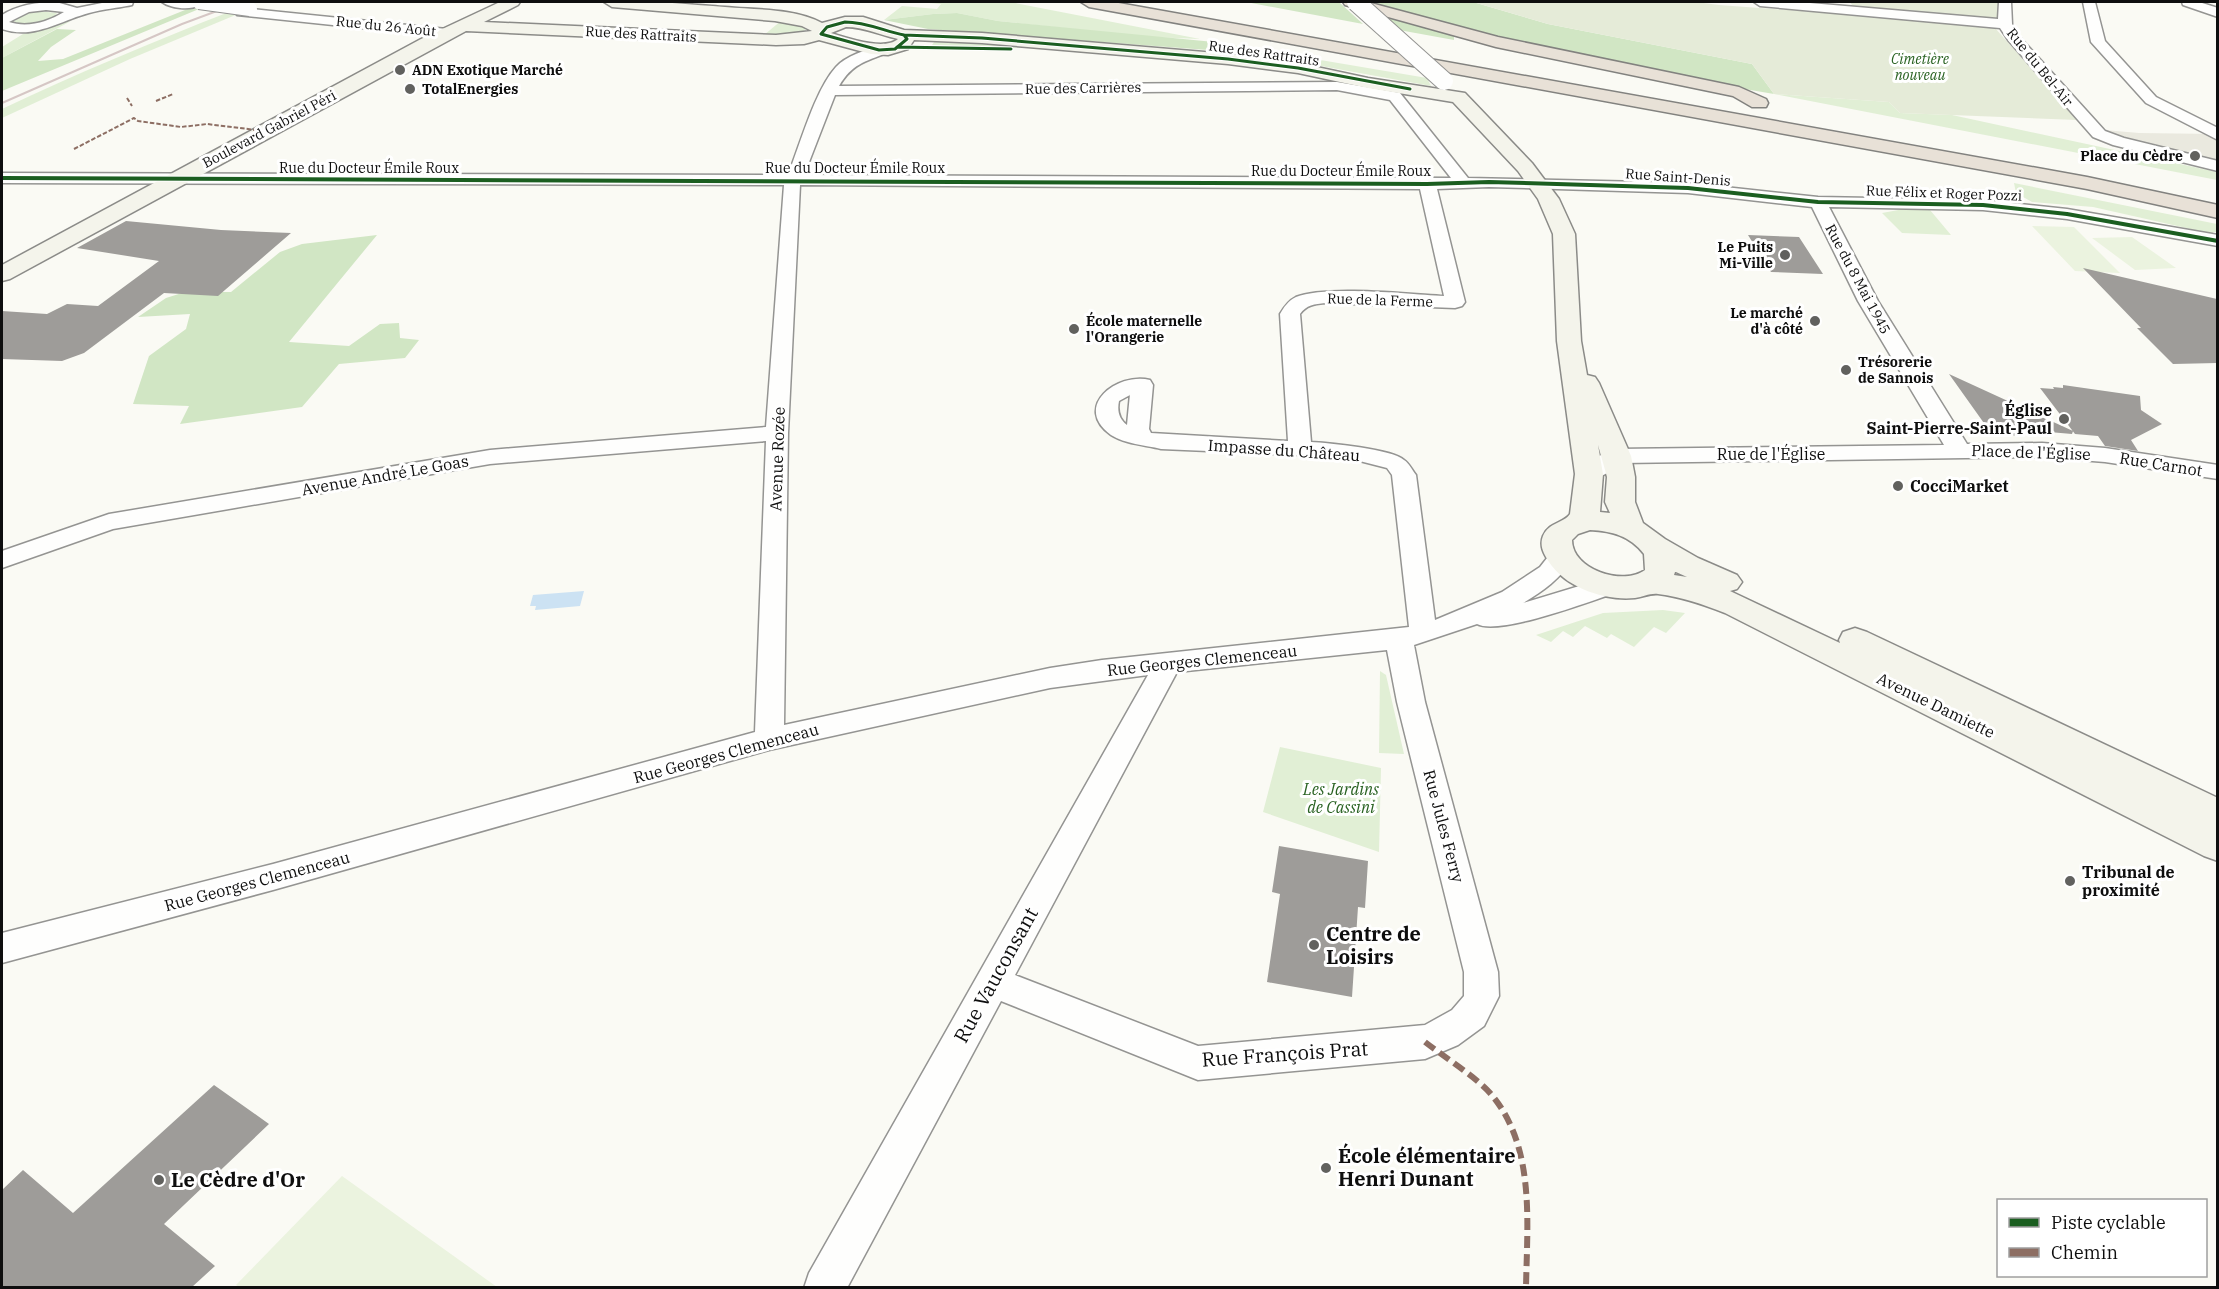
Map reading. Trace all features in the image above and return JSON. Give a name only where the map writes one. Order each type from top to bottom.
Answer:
[{"type":"highway","points":[[1073,2],[1201,23]]},
{"type":"highway","points":[[1089,2],[2087,183],[2217,212]]},
{"type":"highway","points":[[1351,2],[1516,47],[1739,92],[1759,103]]},
{"type":"highway","points":[[1366,34],[1431,46]]},
{"type":"highway","points":[[1472,53],[1780,107]]},
{"type":"main road","name":"Boulevard Gabriel Péri","points":[[460,26],[496,2]]},
{"type":"main road","name":"Boulevard Gabriel Péri","points":[[2,274],[460,26],[512,2]]},
{"type":"main road","points":[[612,2],[775,16],[807,22],[821,32],[864,48],[894,44]]},
{"type":"main road","points":[[668,2],[759,9],[845,22],[863,22],[881,30],[894,44]]},
{"type":"main road","name":"Rue des Rattraits","points":[[460,26],[776,40],[804,39],[845,22]]},
{"type":"main road","name":"Rue des Rattraits","points":[[894,44],[1149,52],[1291,67],[1368,83],[1459,97],[1494,132],[1537,183]]},
{"type":"main road","points":[[1537,183],[1548,199],[1564,234],[1571,348],[1589,474],[1585,514],[1579,523],[1570,526],[1558,537],[1556,543],[1560,559],[1585,579],[1609,586]]},
{"type":"main road","points":[[1571,348],[1617,456],[1621,477],[1620,502],[1643,538],[1662,560],[1660,573],[1649,582]]},
{"type":"main road","name":"Avenue Damiette","points":[[1579,523],[1599,521],[1643,538],[1687,565],[1928,674],[2217,815]]},
{"type":"main road","name":"Avenue Damiette","points":[[1609,586],[1635,587],[1649,582],[1689,588],[1736,605],[2217,845]]},
{"type":"street","points":[[4,27],[15,11],[16,2]]},
{"type":"street","points":[[4,27],[37,26],[59,21],[67,11],[120,2]]},
{"type":"street","points":[[4,27],[40,8],[67,11],[127,2]]},
{"type":"street","name":"Rue du 26 Août","points":[[182,2],[325,19],[460,26]]},
{"type":"street","points":[[1356,2],[1444,81]]},
{"type":"street","points":[[1760,2],[2005,24]]},
{"type":"street","name":"Rue du Bel-Air","points":[[2006,2],[2005,24],[2013,37],[2099,134],[2119,142],[2217,166]]},
{"type":"street","points":[[2089,2],[2098,42],[2151,100],[2217,135]]},
{"type":"street","points":[[2188,2],[2217,13]]},
{"type":"street","name":"Avenue Rozée","points":[[769,739],[777,433],[793,180],[829,91],[845,67],[894,44]]},
{"type":"street","name":"Rue des Carrières","points":[[829,91],[1337,86],[1395,96],[1463,182]]},
{"type":"street","name":"Rue du Docteur Émile Roux","points":[[2,178],[1537,183]]},
{"type":"street","name":"Rue Saint-Denis","points":[[1537,183],[1688,188],[1818,202]]},
{"type":"street","name":"Rue de la Ferme","points":[[1300,448],[1290,314],[1298,304],[1310,298],[1325,297],[1455,302],[1427,184]]},
{"type":"street","name":"Rue Félix et Roger Pozzi","points":[[1818,202],[1983,205],[2030,209],[2105,220],[2217,241]]},
{"type":"street","name":"Rue du 8 Mai 1945","points":[[1818,202],[1868,301],[1900,356]]},
{"type":"street","name":"Place de l'Église","points":[[1900,356],[1959,450],[2042,450],[2105,455]]},
{"type":"street","name":"Avenue André Le Goas","points":[[2,560],[109,522],[490,457],[777,433]]},
{"type":"street","name":"Impasse du Château","points":[[1142,437],[1161,442],[1344,450],[1395,463],[1404,475],[1411,637]]},
{"type":"street","name":"Rue de l'Église","points":[[1617,456],[1898,453],[1959,450]]},
{"type":"street","name":"Rue Carnot","points":[[2105,455],[2217,472]]},
{"type":"street","points":[[1589,474],[1617,456]]},
{"type":"street","name":"Rue Georges Clemenceau","points":[[2,948],[273,877],[769,739],[1050,678],[1166,663],[1411,637],[1462,622],[1503,602],[1545,577],[1560,559]]},
{"type":"street","name":"Rue Georges Clemenceau","points":[[1462,622],[1492,619],[1530,611],[1609,586]]},
{"type":"street","name":"Rue Jules Ferry","points":[[1411,637],[1411,702],[1477,951],[1483,985],[1476,1012]]},
{"type":"street","name":"Rue Vauconsant","points":[[824,1287],[1161,679],[1166,663]]},
{"type":"street","name":"Rue François Prat","points":[[992,982],[1198,1063],[1425,1042],[1453,1032],[1476,1012]]},
{"type":"green space","points":[[917,2],[1010,2],[1200,39],[1150,37],[998,21],[957,13],[884,20],[902,6],[937,9],[941,4]]},
{"type":"green space","points":[[1246,2],[1339,2],[1363,24]]},
{"type":"green space","points":[[1366,2],[1473,2],[1548,24],[1752,64],[1774,94],[1609,66]]},
{"type":"green space","name":"Cimetière nouveau","points":[[1473,2],[1696,2],[1983,24],[1995,28],[2077,120],[1900,113],[1889,102],[1774,94],[1752,64],[1548,24]]},
{"type":"green space","points":[[1850,2],[1998,2],[1998,18],[1854,8]]},
{"type":"green space","points":[[190,8],[199,9],[2,91],[2,58],[57,29],[76,30],[51,47],[38,61],[63,59]]},
{"type":"green space","points":[[38,11],[57,13],[48,20],[36,23],[13,22],[24,14]]},
{"type":"green space","points":[[229,12],[238,14],[130,59],[2,118],[2,109],[114,59]]},
{"type":"green space","points":[[957,13],[998,21],[1214,42],[1208,50],[928,29],[884,20]]},
{"type":"green space","points":[[1381,14],[1454,35],[1454,40],[1399,30]]},
{"type":"green space","points":[[782,20],[805,25],[806,29],[792,36],[764,35]]},
{"type":"green space","points":[[71,21],[2,58],[2,47],[23,34]]},
{"type":"green space","points":[[937,38],[1061,47],[994,48],[932,45]]},
{"type":"green space","points":[[1214,42],[1427,78],[1431,86],[1299,62],[1208,50]]},
{"type":"green space","points":[[1774,94],[1889,102],[1900,113],[1952,115],[2217,172],[2217,180]]},
{"type":"green space","points":[[2014,183],[2217,224],[2217,232],[2213,234],[2093,207],[2032,202],[2016,193]]},
{"type":"green space","points":[[1904,209],[1930,210],[1951,235],[1902,233],[1882,213]]},
{"type":"green space","points":[[2032,226],[2074,227],[2120,273],[2075,271]]},
{"type":"green space","points":[[377,235],[289,342],[349,346],[380,324],[399,323],[400,338],[419,340],[405,358],[339,364],[302,407],[180,424],[189,406],[133,404],[149,356],[186,329],[190,314],[138,317],[166,298],[185,292],[231,292],[280,252],[302,244]]},
{"type":"green space","points":[[2132,237],[2176,268],[2135,270],[2092,238]]},
{"type":"green space","points":[[1663,610],[1685,613],[1666,633],[1654,627],[1634,647],[1611,634],[1607,638],[1585,626],[1573,637],[1563,631],[1551,642],[1536,635],[1603,613]]},
{"type":"green space","points":[[1380,671],[1386,675],[1404,754],[1379,753]]},
{"type":"green space","name":"Les Jardins de Cassini","points":[[1280,747],[1381,768],[1379,852],[1263,812]]},
{"type":"green space","points":[[342,1176],[497,1287],[240,1288],[236,1285]]},
{"type":"shaded area","name":"Place du Cèdre","points":[[2093,129],[2139,133],[2216,134],[2217,166]]},
{"type":"water","points":[[584,591],[580,606],[535,610],[536,606],[530,606],[533,595]]},
{"type":"building","points":[[126,221],[221,230],[291,233],[218,296],[164,293],[84,353],[62,361],[2,359],[2,311],[47,314],[67,304],[98,306],[159,261],[77,248]]},
{"type":"building","name":"Le Puits Mi-Ville","points":[[1748,235],[1799,237],[1823,274],[1771,272]]},
{"type":"building","points":[[2083,268],[2217,299],[2217,363],[2173,364]]},
{"type":"building","points":[[1949,374],[2073,431],[2072,434],[2016,429],[2019,436],[1991,433]]},
{"type":"building","points":[[2063,385],[2140,396],[2141,410],[2162,424],[2131,440],[2138,451],[2105,446],[2098,436],[2075,434],[2040,388],[2063,388]]},
{"type":"building","name":"Centre de Loisirs","points":[[1279,846],[1368,861],[1365,908],[1358,907],[1352,997],[1267,982],[1280,894],[1272,892]]},
{"type":"building","name":"Le Cèdre d'Or","points":[[214,1085],[269,1124],[164,1224],[215,1266],[192,1287],[2,1287],[2,1190],[23,1170],[73,1213]]},
{"type":"railway","points":[[2,103],[182,24],[241,2]]},
{"type":"marked path","points":[[156,101],[173,94]]},
{"type":"marked path","points":[[127,98],[132,106]]},
{"type":"marked path","points":[[74,149],[134,118],[138,121],[181,127],[207,124],[264,131]]},
{"type":"marked path","points":[[1425,1042],[1490,1093],[1512,1129],[1527,1184],[1526,1288]]},
{"type":"cycle path","points":[[845,22],[863,22],[881,30],[904,35],[907,39],[895,49],[879,50],[821,34],[827,27],[845,22]]},
{"type":"cycle path","points":[[904,35],[982,38],[1228,59],[1298,68],[1410,89]]},
{"type":"cycle path","points":[[897,47],[1011,49]]},
{"type":"cycle path","points":[[2,178],[1427,184],[1489,182],[1688,188],[1818,202],[1983,205],[2067,214],[2218,241]]},
{"type":"place","name":"ADN Exotique Marché","points":[[400,70]]},
{"type":"place","name":"TotalEnergies","points":[[410,89]]},
{"type":"place","name":"Place du Cèdre","points":[[2195,156]]},
{"type":"place","name":"Le Puits Mi-Ville","points":[[1785,255]]},
{"type":"place","name":"Le marché d'à côté","points":[[1815,321]]},
{"type":"place","name":"École maternelle l'Orangerie","points":[[1074,329]]},
{"type":"place","name":"Trésorerie de Sannois","points":[[1846,370]]},
{"type":"place","name":"Église Saint-Pierre-Saint-Paul","points":[[2064,419]]},
{"type":"place","name":"CocciMarket","points":[[1898,486]]},
{"type":"place","name":"Tribunal de proximité","points":[[2070,881]]},
{"type":"place","name":"Centre de Loisirs","points":[[1314,945]]},
{"type":"place","name":"École élémentaire Henri Dunant","points":[[1326,1168]]},
{"type":"place","name":"Le Cèdre d'Or","points":[[159,1180]]}]
